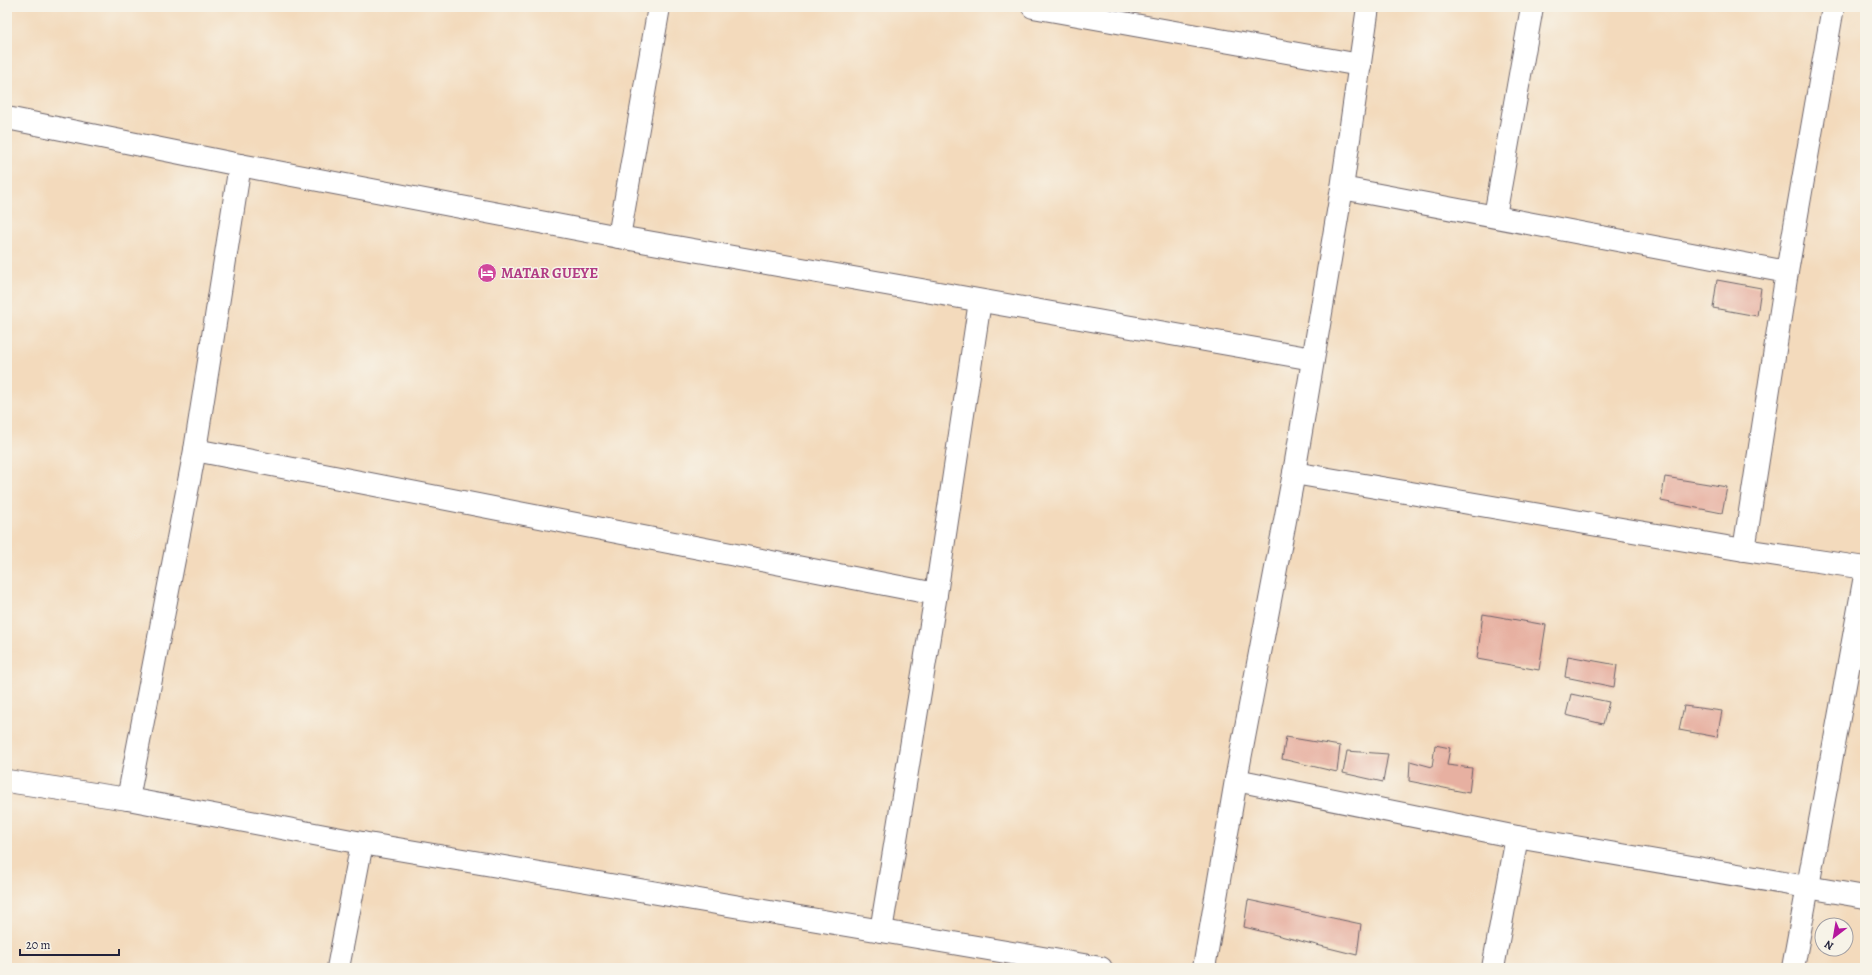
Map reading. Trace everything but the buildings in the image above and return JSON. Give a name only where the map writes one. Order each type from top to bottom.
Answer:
[{"type":"street","points":[[619,237],[659,7]]},
{"type":"street","points":[[1033,7],[1360,65]]},
{"type":"street","points":[[1204,968],[1236,780],[1294,473],[1342,188],[1368,7]]},
{"type":"street","points":[[1494,216],[1532,7]]},
{"type":"street","points":[[1744,550],[1787,272],[1833,7]]},
{"type":"street","points":[[7,118],[240,165],[619,237],[1313,359]]},
{"type":"street","points":[[128,799],[195,450],[240,165]]},
{"type":"street","points":[[1342,188],[1787,272]]},
{"type":"street","points":[[881,931],[936,594],[980,301]]},
{"type":"street","points":[[195,450],[936,594]]},
{"type":"street","points":[[1294,473],[1744,550],[1865,568]]},
{"type":"street","points":[[1793,968],[1865,576]]},
{"type":"street","points":[[1236,780],[1517,837],[1865,897]]},
{"type":"street","points":[[7,781],[128,799],[362,843],[1101,968]]},
{"type":"street","points":[[1493,968],[1517,837]]},
{"type":"street","points":[[338,968],[362,843]]},
{"type":"place","name":"MATAR GUEYE","points":[[487,273]]}]
